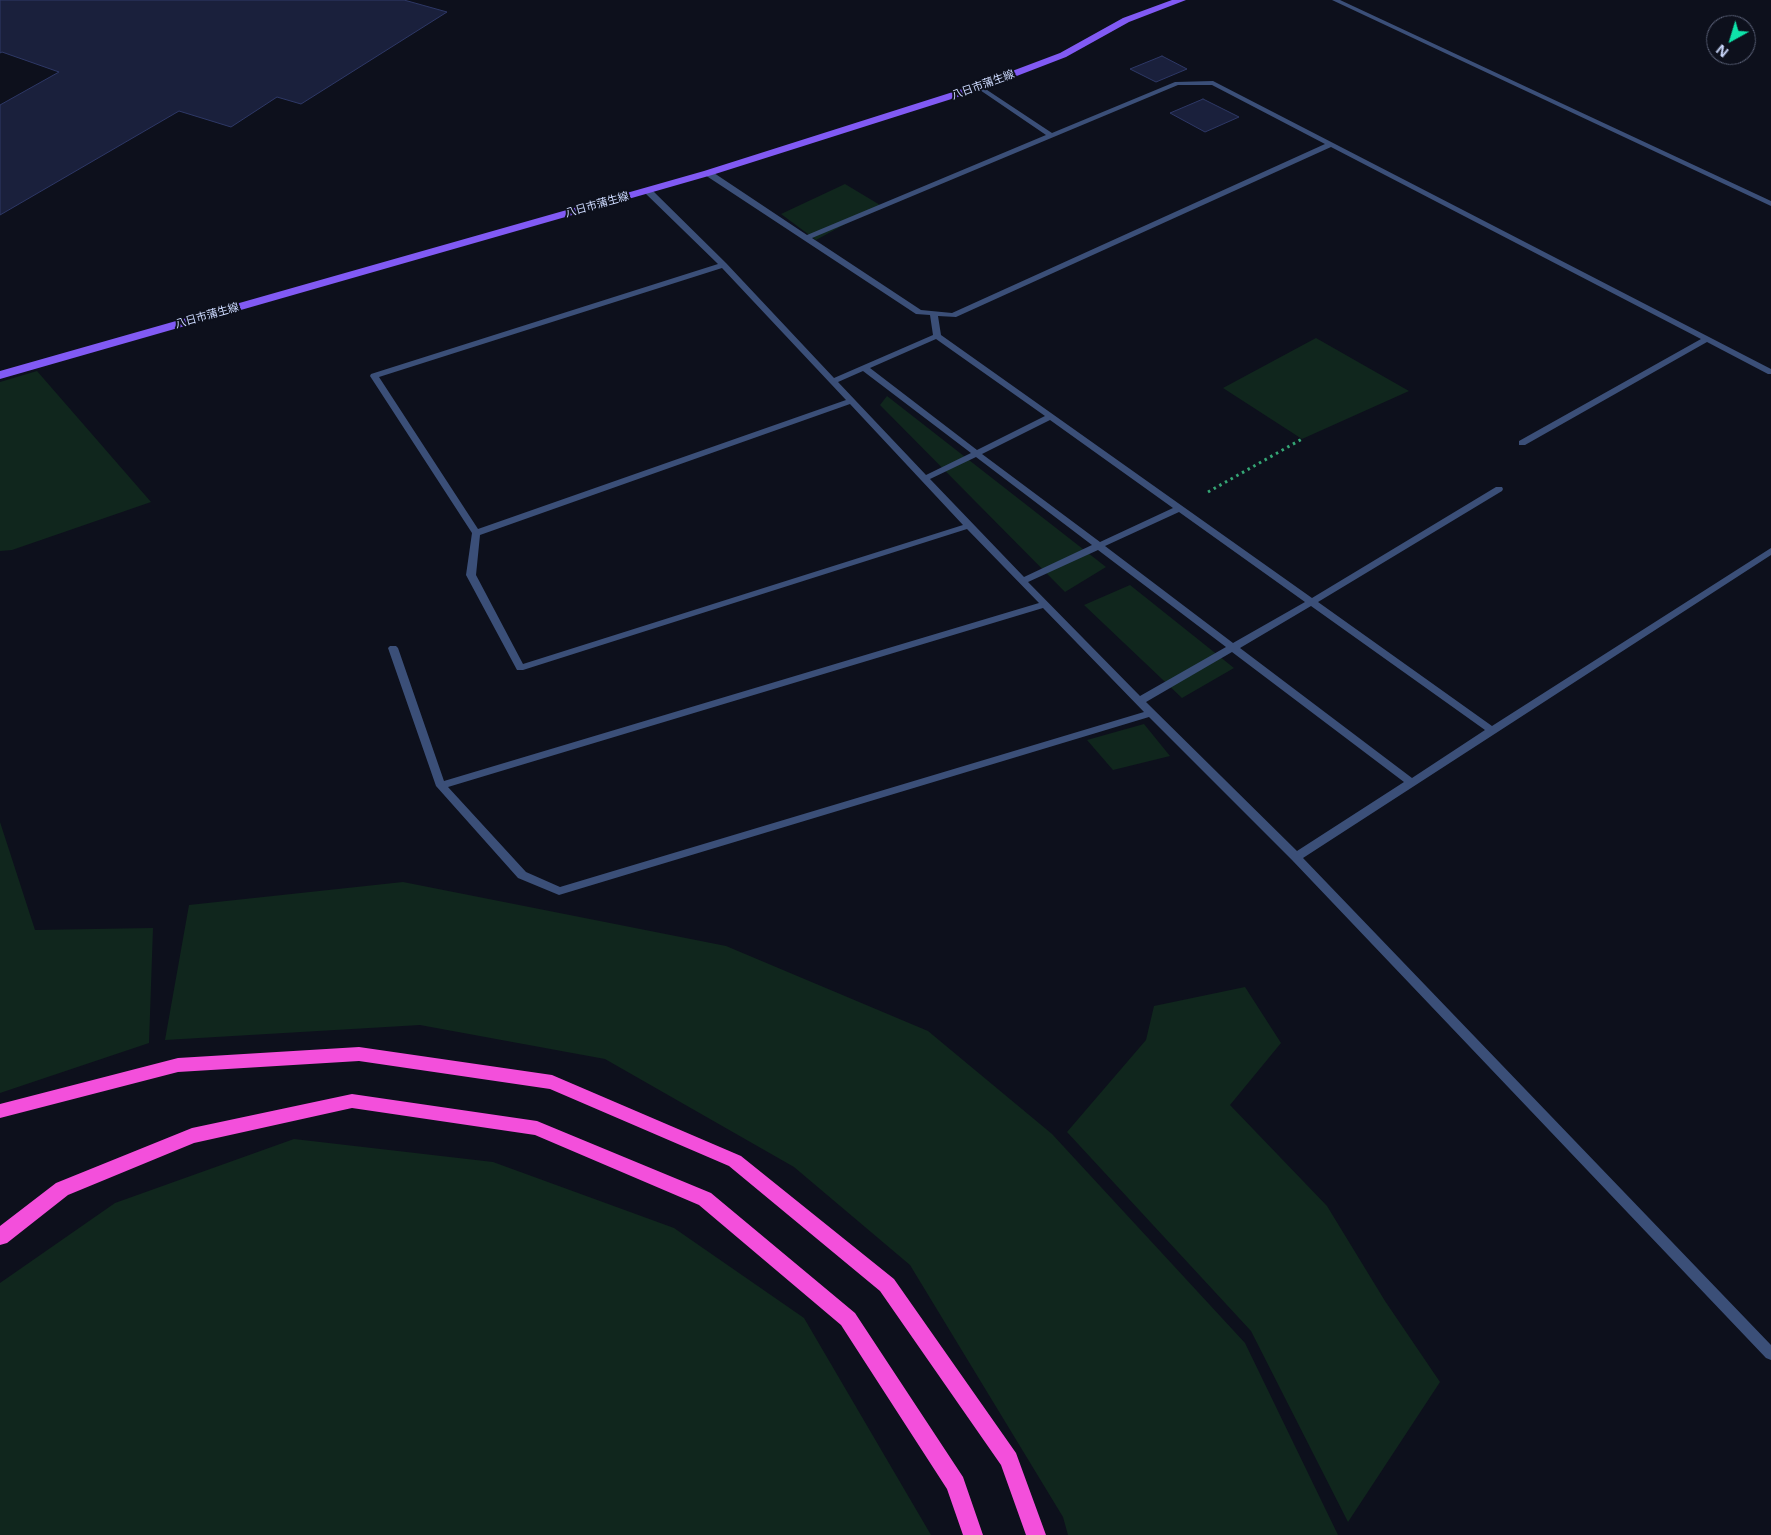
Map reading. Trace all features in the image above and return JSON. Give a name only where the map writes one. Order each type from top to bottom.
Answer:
[{"type":"highway","points":[[0,1111],[178,1065],[359,1054],[552,1082],[735,1162],[886,1285],[1009,1460],[1036,1535]]},
{"type":"highway","points":[[0,1237],[62,1189],[192,1136],[352,1101],[537,1128],[705,1199],[848,1319],[956,1484],[973,1535]]},
{"type":"main road","name":"八日市蒲生線","points":[[0,375],[646,190],[708,174],[979,87],[1063,55],[1126,20],[1181,0]]},
{"type":"street","points":[[1335,0],[1771,204]]},
{"type":"street","points":[[806,238],[1177,83],[1213,82],[1771,372]]},
{"type":"street","points":[[979,87],[1051,135]]},
{"type":"street","points":[[708,174],[918,312],[953,315],[1331,144]]},
{"type":"street","points":[[646,190],[723,265],[924,479],[1139,701],[1296,857],[1771,1354]]},
{"type":"street","points":[[723,265],[374,376],[476,533],[471,575],[520,668],[969,526]]},
{"type":"street","points":[[934,314],[937,336],[1310,603],[1493,731]]},
{"type":"street","points":[[832,382],[937,336]]},
{"type":"street","points":[[1522,443],[1706,339]]},
{"type":"street","points":[[864,368],[1412,783]]},
{"type":"street","points":[[476,533],[851,401]]},
{"type":"street","points":[[924,479],[1050,417]]},
{"type":"street","points":[[1139,701],[1310,603],[1499,488]]},
{"type":"street","points":[[1022,580],[1179,509]]},
{"type":"street","points":[[1296,857],[1771,551]]},
{"type":"street","points":[[441,786],[1046,604]]},
{"type":"street","points":[[393,648],[441,786],[522,875],[559,891],[1151,713]]},
{"type":"path","points":[[1179,509],[1302,440]]},
{"type":"green space","points":[[845,184],[880,205],[816,240],[781,214]]},
{"type":"green space","points":[[1316,338],[1409,391],[1302,439],[1223,388]]},
{"type":"green space","points":[[37,371],[151,502],[12,550],[0,551],[0,382]]},
{"type":"green space","points":[[887,396],[1106,567],[1065,592],[880,405]]},
{"type":"green space","points":[[1130,585],[1234,668],[1182,698],[1084,605]]},
{"type":"green space","points":[[1144,724],[1170,756],[1113,770],[1087,740]]},
{"type":"green space","points":[[0,822],[35,930],[153,928],[149,1043],[0,1093]]},
{"type":"green space","points":[[403,882],[726,946],[928,1031],[1052,1134],[1245,1343],[1338,1535],[1068,1535],[1063,1517],[910,1265],[794,1167],[605,1059],[420,1025],[165,1040],[189,905]]},
{"type":"green space","points":[[1245,987],[1281,1043],[1230,1105],[1327,1206],[1385,1301],[1440,1382],[1348,1522],[1251,1331],[1067,1132],[1146,1040],[1154,1006]]},
{"type":"green space","points":[[294,1139],[493,1162],[674,1228],[804,1318],[931,1535],[0,1535],[0,1283],[115,1203]]},
{"type":"building","points":[[0,0],[404,0],[447,12],[301,104],[277,97],[231,127],[179,111],[0,215],[0,105],[59,72],[2,52],[0,53]]},
{"type":"building","points":[[1162,56],[1187,69],[1156,82],[1130,69]]},
{"type":"building","points":[[1203,99],[1239,117],[1205,132],[1170,113]]}]
